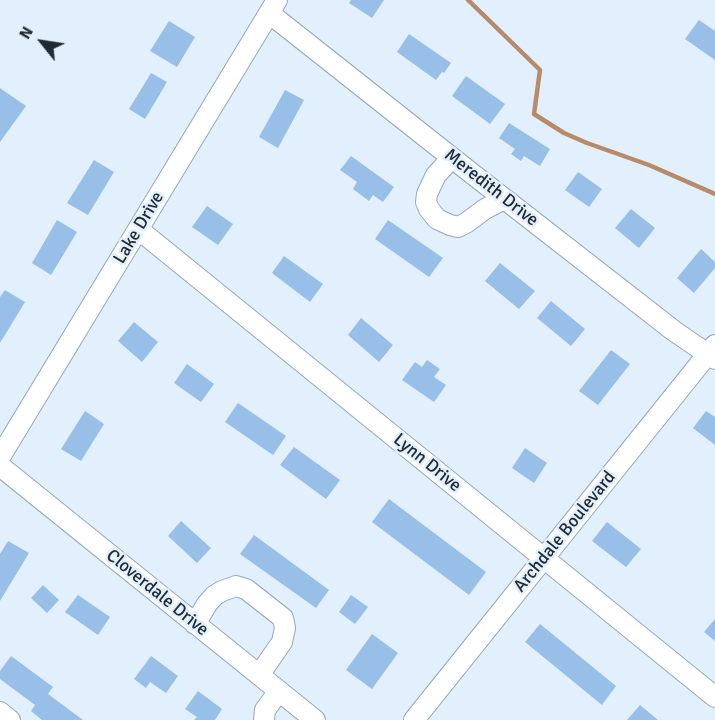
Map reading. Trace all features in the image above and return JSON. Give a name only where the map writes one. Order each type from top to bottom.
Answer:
[{"type":"street","name":"Meredith Drive","points":[[273,7],[504,199],[674,331],[713,352]]},
{"type":"street","name":"Lake Drive","points":[[0,457],[273,7]]},
{"type":"street","points":[[452,158],[435,174],[427,194],[426,202],[437,219],[458,227],[504,199]]},
{"type":"street","name":"Lynn Drive","points":[[138,229],[715,697]]},
{"type":"street","name":"Archdale Boulevard","points":[[414,720],[713,352]]},
{"type":"street","name":"Cloverdale Drive","points":[[0,466],[315,720]]},
{"type":"street","points":[[195,624],[214,597],[236,586],[246,589],[283,618],[285,628],[280,647],[259,675]]},
{"type":"street","points":[[264,720],[266,710],[279,691]]},
{"type":"street","points":[[0,712],[10,720]]},
{"type":"building","points":[[351,0],[384,0],[372,18],[349,3]]},
{"type":"building","points":[[699,20],[715,31],[715,60],[685,39]]},
{"type":"building","points":[[169,21],[195,37],[177,67],[150,51]]},
{"type":"building","points":[[409,34],[451,63],[436,80],[397,52]]},
{"type":"building","points":[[151,73],[167,82],[145,119],[129,109]]},
{"type":"building","points":[[466,76],[505,104],[490,124],[452,96]]},
{"type":"building","points":[[0,88],[26,106],[0,142]]},
{"type":"building","points":[[285,90],[304,100],[278,148],[259,137]]},
{"type":"building","points":[[509,123],[550,149],[540,166],[524,156],[521,161],[511,154],[515,149],[499,138]]},
{"type":"building","points":[[351,156],[394,187],[383,202],[373,195],[369,201],[353,189],[357,182],[340,170]]},
{"type":"building","points":[[94,160],[114,172],[88,215],[67,203]]},
{"type":"building","points":[[578,172],[602,189],[589,207],[565,190]]},
{"type":"building","points":[[207,206],[233,224],[218,245],[192,227]]},
{"type":"building","points":[[631,209],[655,228],[639,248],[615,228]]},
{"type":"building","points":[[57,220],[77,232],[51,275],[32,263]]},
{"type":"building","points":[[388,220],[443,258],[429,277],[375,239]]},
{"type":"building","points":[[701,249],[715,262],[715,268],[694,293],[677,278]]},
{"type":"building","points":[[284,256],[323,284],[310,302],[272,273]]},
{"type":"building","points":[[500,263],[535,291],[519,309],[485,281]]},
{"type":"building","points":[[5,290],[25,302],[0,343],[0,297]]},
{"type":"building","points":[[551,301],[585,329],[571,346],[537,318]]},
{"type":"building","points":[[361,318],[393,345],[379,362],[348,335]]},
{"type":"building","points":[[134,322],[158,342],[142,362],[118,341]]},
{"type":"building","points":[[611,350],[630,364],[598,405],[579,391]]},
{"type":"building","points":[[427,360],[440,369],[434,377],[446,385],[434,402],[402,380],[415,362],[422,367]]},
{"type":"building","points":[[187,364],[214,384],[201,402],[174,383]]},
{"type":"building","points":[[238,403],[286,436],[273,455],[225,422]]},
{"type":"building","points":[[85,411],[104,424],[81,461],[61,449]]},
{"type":"building","points":[[706,411],[715,417],[715,445],[693,428]]},
{"type":"building","points":[[294,447],[340,480],[326,499],[280,465]]},
{"type":"building","points":[[525,448],[547,463],[534,483],[512,468]]},
{"type":"building","points":[[389,499],[486,572],[469,595],[372,522]]},
{"type":"building","points":[[181,521],[211,548],[197,563],[168,536]]},
{"type":"building","points":[[607,522],[641,549],[626,567],[592,541]]},
{"type":"building","points":[[254,535],[329,590],[316,608],[240,554]]},
{"type":"building","points":[[8,541],[29,553],[0,601],[0,554]]},
{"type":"building","points":[[43,585],[59,600],[47,613],[31,598]]},
{"type":"building","points":[[78,595],[110,617],[98,635],[65,612]]},
{"type":"building","points":[[351,595],[368,607],[355,624],[339,612]]},
{"type":"building","points":[[715,619],[715,641],[704,632]]},
{"type":"building","points":[[540,624],[616,686],[602,705],[525,642]]},
{"type":"building","points":[[372,634],[398,653],[372,689],[346,670]]},
{"type":"building","points":[[11,656],[53,687],[48,694],[83,720],[42,720],[31,711],[35,705],[0,679],[0,671]]},
{"type":"building","points":[[151,656],[178,676],[166,693],[150,682],[146,688],[134,679]]},
{"type":"building","points":[[198,691],[222,709],[215,720],[194,720],[197,717],[185,709]]},
{"type":"building","points":[[640,705],[658,720],[627,720]]},
{"type":"waterway","points":[[468,0],[540,70],[534,114],[564,133],[649,165],[715,194]]}]
